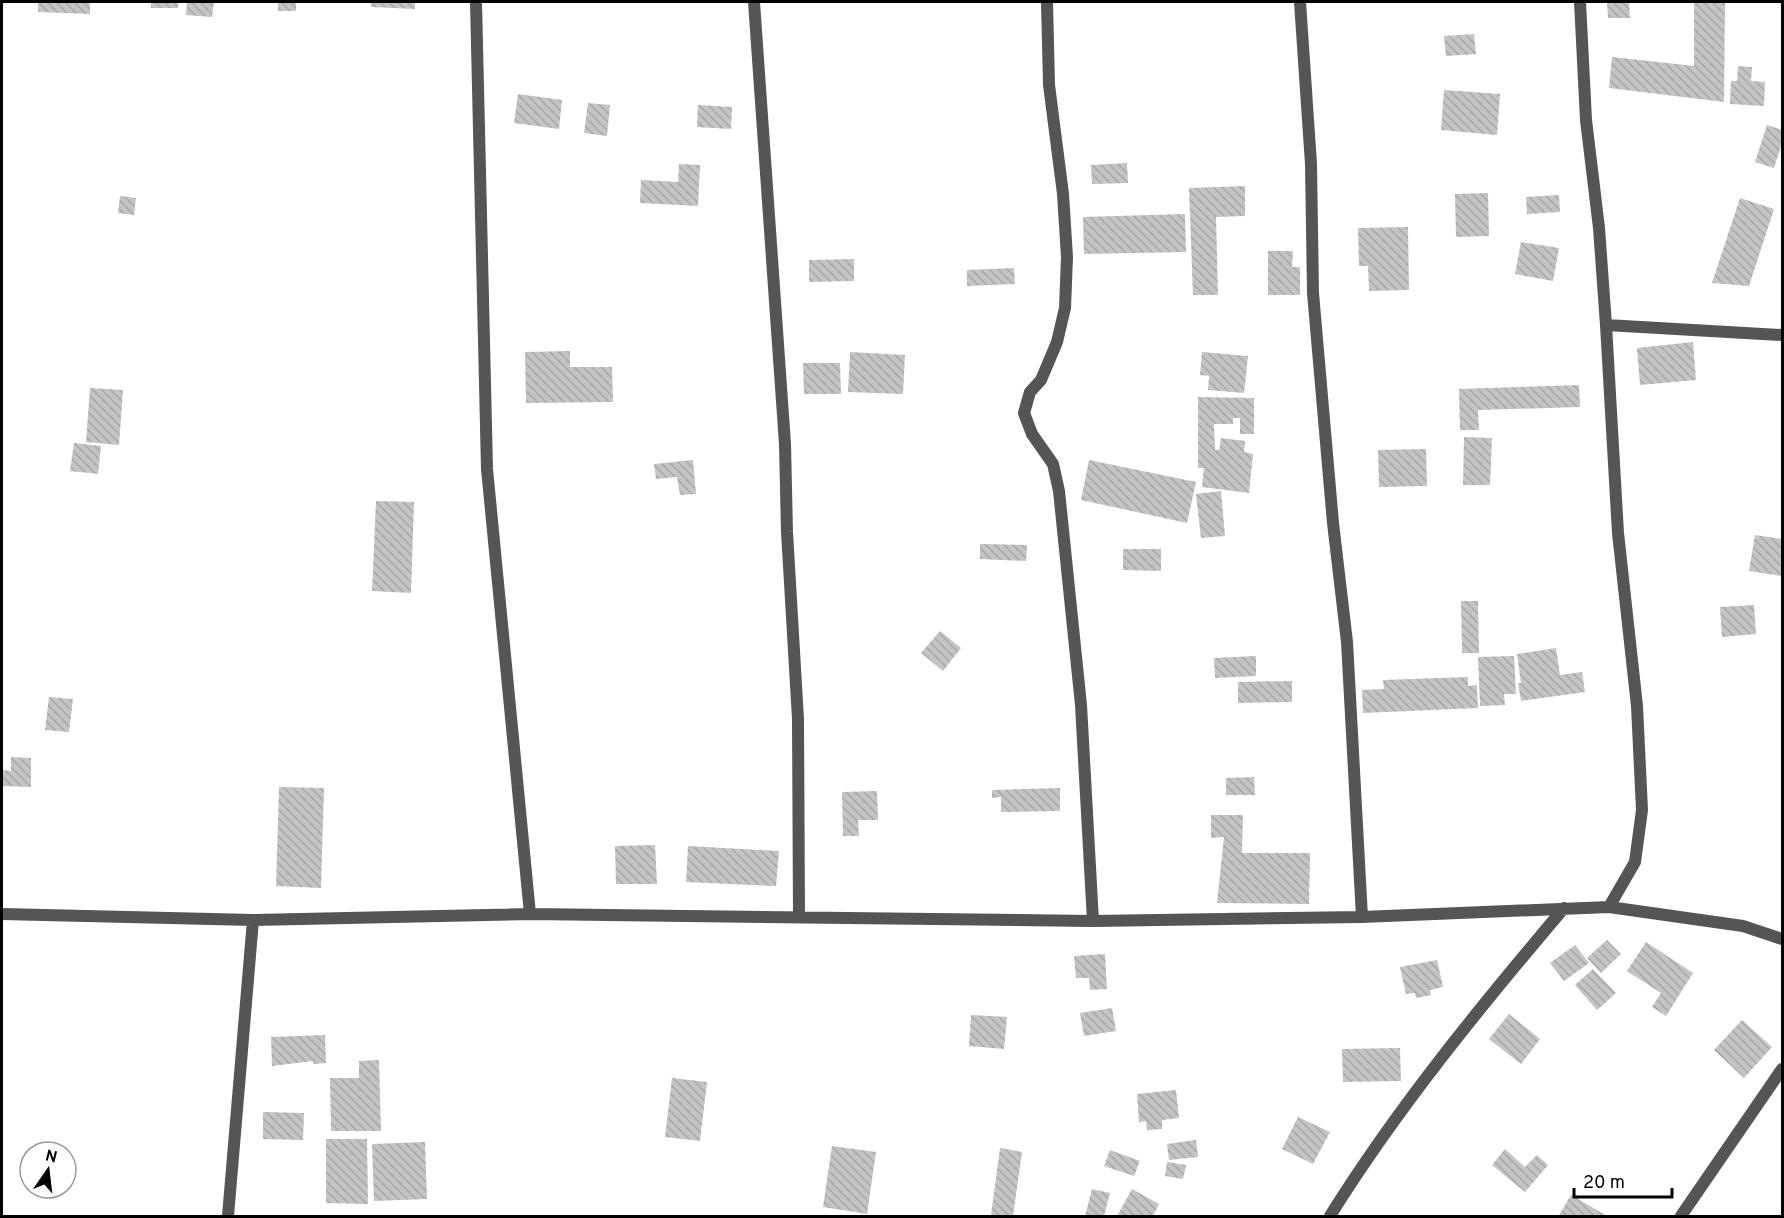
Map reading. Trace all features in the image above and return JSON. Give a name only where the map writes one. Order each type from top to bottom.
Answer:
[{"type":"street","points":[[476,2],[487,469],[530,914]]},
{"type":"street","points":[[754,2],[785,444],[787,532],[798,719],[799,916]]},
{"type":"street","points":[[1047,2],[1049,84],[1063,194],[1067,257],[1065,308],[1057,342],[1041,380],[1030,392],[1024,412],[1032,434],[1053,464],[1059,491],[1081,705],[1093,921]]},
{"type":"street","points":[[1300,2],[1311,164],[1313,293],[1333,523],[1347,642],[1362,916]]},
{"type":"street","points":[[1580,2],[1587,120],[1599,228],[1606,325],[1618,533],[1636,706],[1642,810],[1635,862],[1609,907]]},
{"type":"street","points":[[1606,325],[1782,335]]},
{"type":"street","points":[[2,914],[252,920],[530,914],[1093,921],[1362,916],[1609,907],[1743,926],[1782,939]]},
{"type":"street","points":[[1330,1216],[1365,1161],[1499,985],[1564,908]]},
{"type":"street","points":[[228,1216],[252,920]]},
{"type":"street","points":[[1681,1216],[1782,1069]]},
{"type":"building","points":[[38,2],[90,2],[90,14],[38,12]]},
{"type":"building","points":[[151,2],[178,2],[178,8],[151,8]]},
{"type":"building","points":[[187,2],[214,2],[212,17],[186,15]]},
{"type":"building","points":[[278,2],[296,2],[296,11],[278,11]]},
{"type":"building","points":[[371,2],[415,2],[415,9],[371,7]]},
{"type":"building","points":[[1607,2],[1629,2],[1630,18],[1608,18]]},
{"type":"building","points":[[1694,2],[1725,2],[1724,102],[1609,88],[1612,57],[1694,66]]},
{"type":"building","points":[[1474,34],[1476,54],[1446,56],[1444,36]]},
{"type":"building","points":[[1738,66],[1752,67],[1751,81],[1765,82],[1764,106],[1730,104],[1731,81],[1737,81]]},
{"type":"building","points":[[1444,90],[1500,94],[1497,135],[1441,130]]},
{"type":"building","points":[[518,94],[562,100],[559,129],[514,123]]},
{"type":"building","points":[[588,103],[610,105],[607,136],[584,133]]},
{"type":"building","points":[[698,105],[732,107],[731,129],[697,127]]},
{"type":"building","points":[[1767,125],[1782,130],[1782,143],[1774,168],[1755,162]]},
{"type":"building","points":[[1127,163],[1128,183],[1092,184],[1091,165]]},
{"type":"building","points":[[679,164],[700,165],[698,206],[640,203],[641,180],[678,182]]},
{"type":"building","points":[[1245,186],[1245,216],[1216,217],[1218,295],[1193,295],[1189,188]]},
{"type":"building","points":[[1488,193],[1489,236],[1456,237],[1455,194]]},
{"type":"building","points":[[1559,195],[1560,212],[1527,214],[1526,197]]},
{"type":"building","points":[[120,196],[136,198],[134,215],[118,213]]},
{"type":"building","points":[[1740,198],[1774,209],[1749,286],[1712,283]]},
{"type":"building","points":[[1185,214],[1186,252],[1084,254],[1083,217]]},
{"type":"building","points":[[1408,227],[1409,290],[1369,291],[1368,266],[1359,266],[1358,228]]},
{"type":"building","points":[[1521,242],[1559,248],[1553,281],[1515,274]]},
{"type":"building","points":[[1268,251],[1293,251],[1292,267],[1300,267],[1300,295],[1268,295]]},
{"type":"building","points":[[854,259],[854,281],[809,282],[809,260]]},
{"type":"building","points":[[1014,268],[1015,284],[967,286],[967,270]]},
{"type":"building","points":[[1693,342],[1696,380],[1640,385],[1637,348]]},
{"type":"building","points":[[570,351],[570,367],[612,367],[613,402],[526,403],[525,352]]},
{"type":"building","points":[[850,352],[905,355],[903,394],[848,392]]},
{"type":"building","points":[[1202,352],[1248,356],[1244,393],[1208,390],[1209,376],[1200,375]]},
{"type":"building","points":[[803,363],[840,363],[841,394],[804,394]]},
{"type":"building","points":[[1579,385],[1580,407],[1478,410],[1479,430],[1460,430],[1459,389]]},
{"type":"building","points":[[90,388],[123,390],[119,445],[86,442]]},
{"type":"building","points":[[1198,397],[1254,398],[1254,434],[1240,434],[1240,418],[1233,418],[1233,424],[1214,424],[1215,450],[1219,450],[1221,438],[1245,441],[1244,452],[1253,454],[1249,493],[1202,487],[1204,468],[1198,468]]},
{"type":"building","points":[[1464,437],[1492,438],[1490,485],[1463,485]]},
{"type":"building","points":[[74,443],[101,446],[98,474],[70,471]]},
{"type":"building","points":[[1426,449],[1427,486],[1379,487],[1378,450]]},
{"type":"building","points":[[693,460],[696,494],[680,495],[677,477],[656,479],[654,464]]},
{"type":"building","points":[[1089,460],[1196,482],[1187,523],[1081,500]]},
{"type":"building","points":[[1221,491],[1225,536],[1201,538],[1196,494]]},
{"type":"building","points":[[376,501],[414,502],[411,593],[372,591]]},
{"type":"building","points":[[1755,535],[1782,539],[1782,576],[1749,571]]},
{"type":"building","points":[[980,544],[1027,545],[1026,561],[980,559]]},
{"type":"building","points":[[1123,549],[1161,549],[1161,571],[1123,570]]},
{"type":"building","points":[[1461,601],[1478,601],[1479,653],[1462,653]]},
{"type":"building","points":[[1754,605],[1756,634],[1722,637],[1720,607]]},
{"type":"building","points":[[940,631],[961,648],[943,671],[921,653]]},
{"type":"building","points":[[1556,648],[1560,675],[1582,672],[1585,692],[1521,701],[1517,654]]},
{"type":"building","points":[[1256,656],[1256,676],[1215,678],[1214,658]]},
{"type":"building","points":[[1514,656],[1516,694],[1504,694],[1505,705],[1480,706],[1478,657]]},
{"type":"building","points":[[1468,677],[1468,686],[1477,685],[1478,708],[1363,713],[1362,690],[1384,689],[1383,680]]},
{"type":"building","points":[[1292,681],[1292,702],[1238,703],[1238,682]]},
{"type":"building","points":[[49,697],[73,699],[69,732],[45,730]]},
{"type":"building","points":[[11,757],[31,758],[31,787],[2,786],[2,770],[11,771]]},
{"type":"building","points":[[1254,777],[1255,795],[1226,795],[1226,778]]},
{"type":"building","points":[[279,787],[324,788],[321,888],[276,886]]},
{"type":"building","points":[[1060,788],[1060,811],[1001,812],[1001,797],[992,798],[992,790]]},
{"type":"building","points":[[877,791],[878,820],[858,820],[859,836],[843,836],[842,792]]},
{"type":"building","points":[[1211,815],[1243,815],[1242,853],[1310,853],[1309,904],[1217,903],[1224,837],[1211,838]]},
{"type":"building","points":[[655,845],[657,884],[616,884],[615,846]]},
{"type":"building","points":[[688,846],[779,851],[776,886],[686,882]]},
{"type":"building","points":[[1607,940],[1621,954],[1601,973],[1587,958]]},
{"type":"building","points":[[1646,942],[1693,973],[1666,1016],[1652,1007],[1661,993],[1627,971]]},
{"type":"building","points":[[1575,945],[1589,963],[1564,981],[1550,963]]},
{"type":"building","points":[[1105,954],[1107,989],[1090,990],[1089,978],[1076,978],[1074,956]]},
{"type":"building","points":[[1437,960],[1443,987],[1430,990],[1431,995],[1416,998],[1415,993],[1406,994],[1400,967]]},
{"type":"building","points":[[1593,969],[1616,993],[1597,1010],[1575,985]]},
{"type":"building","points":[[1112,1008],[1116,1031],[1084,1036],[1080,1013]]},
{"type":"building","points":[[1509,1014],[1540,1039],[1521,1064],[1489,1039]]},
{"type":"building","points":[[971,1015],[1007,1017],[1004,1049],[969,1046]]},
{"type":"building","points":[[1742,1020],[1772,1047],[1744,1078],[1714,1050]]},
{"type":"building","points":[[325,1035],[326,1063],[313,1064],[313,1061],[272,1066],[271,1037]]},
{"type":"building","points":[[1400,1048],[1401,1081],[1343,1082],[1342,1049]]},
{"type":"building","points":[[379,1060],[381,1131],[331,1131],[330,1078],[359,1078],[359,1061]]},
{"type":"building","points":[[672,1078],[707,1082],[700,1141],[665,1137]]},
{"type":"building","points":[[1176,1090],[1179,1118],[1162,1120],[1162,1129],[1147,1130],[1146,1121],[1139,1122],[1137,1094]]},
{"type":"building","points":[[263,1112],[304,1113],[303,1140],[263,1139]]},
{"type":"building","points":[[1298,1117],[1330,1132],[1313,1164],[1282,1149]]},
{"type":"building","points":[[326,1139],[367,1139],[368,1204],[326,1203]]},
{"type":"building","points":[[1196,1140],[1198,1157],[1169,1160],[1167,1144]]},
{"type":"building","points":[[425,1142],[427,1199],[374,1201],[372,1144]]},
{"type":"building","points":[[832,1146],[876,1152],[867,1214],[823,1207]]},
{"type":"building","points":[[1000,1148],[1022,1152],[1013,1216],[991,1215]]},
{"type":"building","points":[[1505,1149],[1525,1167],[1537,1155],[1548,1165],[1525,1192],[1492,1165]]},
{"type":"building","points":[[1110,1150],[1140,1161],[1134,1176],[1104,1166]]},
{"type":"building","points":[[1167,1162],[1186,1165],[1183,1179],[1165,1176]]},
{"type":"building","points":[[1092,1189],[1110,1193],[1104,1216],[1085,1216]]},
{"type":"building","points":[[1132,1189],[1159,1204],[1153,1216],[1117,1216]]},
{"type":"building","points":[[1571,1195],[1607,1216],[1559,1215]]}]
